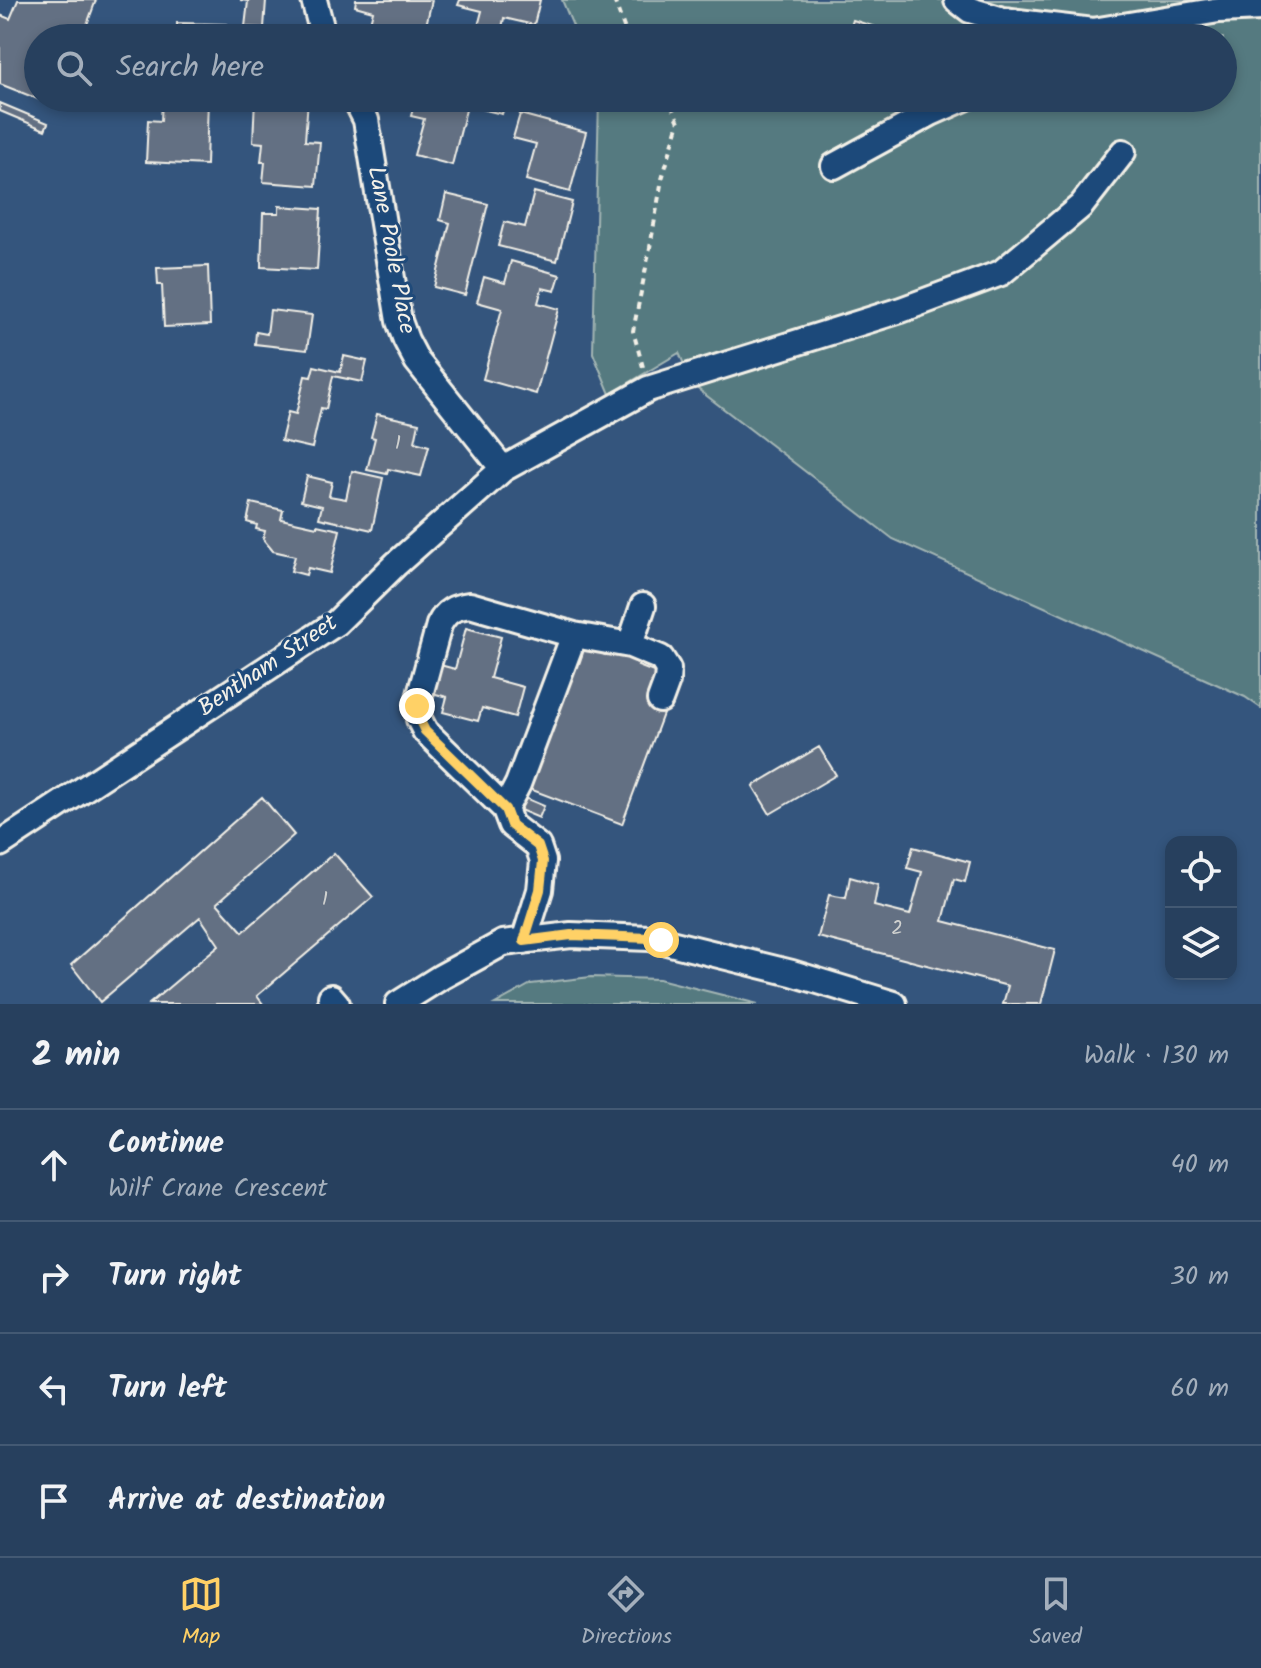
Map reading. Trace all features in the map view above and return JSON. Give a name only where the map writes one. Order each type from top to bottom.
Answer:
[{"type":"street","points":[[314,0],[320,24]]},
{"type":"street","points":[[957,0],[970,10],[1003,20],[1036,24]]},
{"type":"street","points":[[1135,24],[1219,10],[1261,8]]},
{"type":"street","name":"Lane Poole Place","points":[[362,112],[366,120],[399,321],[406,340],[417,361],[503,469]]},
{"type":"street","points":[[834,166],[933,112]]},
{"type":"street","name":"Bentham Street","points":[[0,844],[336,623],[396,564],[503,469],[648,389],[901,310],[1001,273],[1081,206],[1123,152]]},
{"type":"street","points":[[524,941],[540,890],[543,861],[538,846],[511,825],[505,809],[425,731],[419,719],[417,706],[444,615],[454,607],[470,605],[574,635],[630,645],[661,658],[668,669],[660,700]]},
{"type":"street","points":[[630,645],[643,606]]},
{"type":"street","points":[[505,809],[518,784],[574,635]]},
{"type":"street","points":[[398,1004],[503,943],[571,935],[650,938],[792,973],[894,1004]]},
{"type":"path","points":[[614,0],[623,24]]},
{"type":"path","points":[[648,389],[633,331],[662,179],[679,122],[674,112]]},
{"type":"green space","points":[[562,0],[1261,0],[1261,708],[1245,697],[893,539],[694,386],[679,353],[610,394],[593,353],[599,112],[1237,112],[1237,24],[572,24]]},
{"type":"green space","points":[[591,977],[659,979],[758,1004],[495,1004],[531,984]]},
{"type":"building","points":[[18,0],[96,0],[87,24],[24,24],[24,94],[0,84],[0,15],[10,19]]},
{"type":"building","points":[[240,0],[266,0],[264,24],[245,24],[248,1]]},
{"type":"building","points":[[356,0],[432,0],[426,24],[370,24],[373,11],[355,6]]},
{"type":"building","points":[[460,0],[540,0],[534,24],[504,18],[503,24],[479,24],[482,11],[458,5]]},
{"type":"building","points":[[0,103],[48,123],[45,130],[0,111]]},
{"type":"building","points":[[161,112],[208,112],[206,165],[146,162],[148,120],[161,121]]},
{"type":"building","points":[[254,112],[307,112],[305,141],[320,142],[316,186],[263,182],[263,143],[253,142]]},
{"type":"building","points":[[412,112],[465,112],[452,165],[414,155],[424,119],[411,116]]},
{"type":"building","points":[[520,114],[586,132],[570,192],[526,180],[536,144],[513,138]]},
{"type":"building","points":[[534,192],[572,202],[557,261],[498,246],[504,222],[525,227]]},
{"type":"building","points":[[446,194],[488,204],[465,295],[434,287],[450,223],[440,220]]},
{"type":"building","points":[[279,206],[321,209],[317,270],[261,267],[263,213],[279,213]]},
{"type":"building","points":[[511,261],[560,275],[555,291],[542,288],[538,303],[559,309],[536,394],[483,379],[502,309],[477,302],[484,277],[505,283]]},
{"type":"building","points":[[208,266],[210,325],[164,327],[162,285],[158,285],[157,268]]},
{"type":"building","points":[[270,310],[312,315],[307,350],[255,344],[256,332],[267,334]]},
{"type":"building","points":[[344,356],[367,361],[362,382],[333,376],[326,409],[321,408],[312,448],[281,441],[288,412],[296,414],[305,376],[311,377],[314,366],[340,372]]},
{"type":"building","points":[[377,414],[419,423],[415,442],[429,446],[421,476],[388,469],[387,474],[367,470]]},
{"type":"building","points":[[352,471],[383,478],[372,530],[319,518],[322,506],[301,501],[307,476],[332,482],[329,496],[346,499]]},
{"type":"building","points":[[251,503],[283,510],[281,519],[340,530],[330,573],[308,568],[306,575],[291,571],[295,556],[273,551],[263,539],[265,531],[247,522]]},
{"type":"building","points":[[466,628],[501,637],[490,678],[523,687],[515,717],[482,708],[478,721],[443,712],[447,697],[432,693],[440,665],[455,669]]},
{"type":"building","points":[[585,647],[605,655],[608,648],[641,660],[638,666],[664,676],[667,703],[622,824],[527,788],[573,665],[578,667]]},
{"type":"building","points":[[819,747],[836,775],[770,814],[753,786]]},
{"type":"building","points":[[262,797],[294,835],[217,903],[243,932],[334,853],[373,897],[257,996],[263,1004],[149,1004],[219,945],[200,917],[100,1002],[71,965]]},
{"type":"building","points":[[525,798],[544,806],[539,818],[520,810]]},
{"type":"building","points":[[913,847],[970,862],[965,882],[954,879],[943,921],[1055,950],[1041,1004],[1003,1004],[1008,986],[818,937],[829,895],[846,898],[850,877],[878,885],[874,906],[910,915],[922,872],[907,868]]},
{"type":"route","points":[[417,706],[425,731],[505,809],[511,825],[538,846],[543,861],[540,890],[524,941],[571,935],[661,940]]}]
